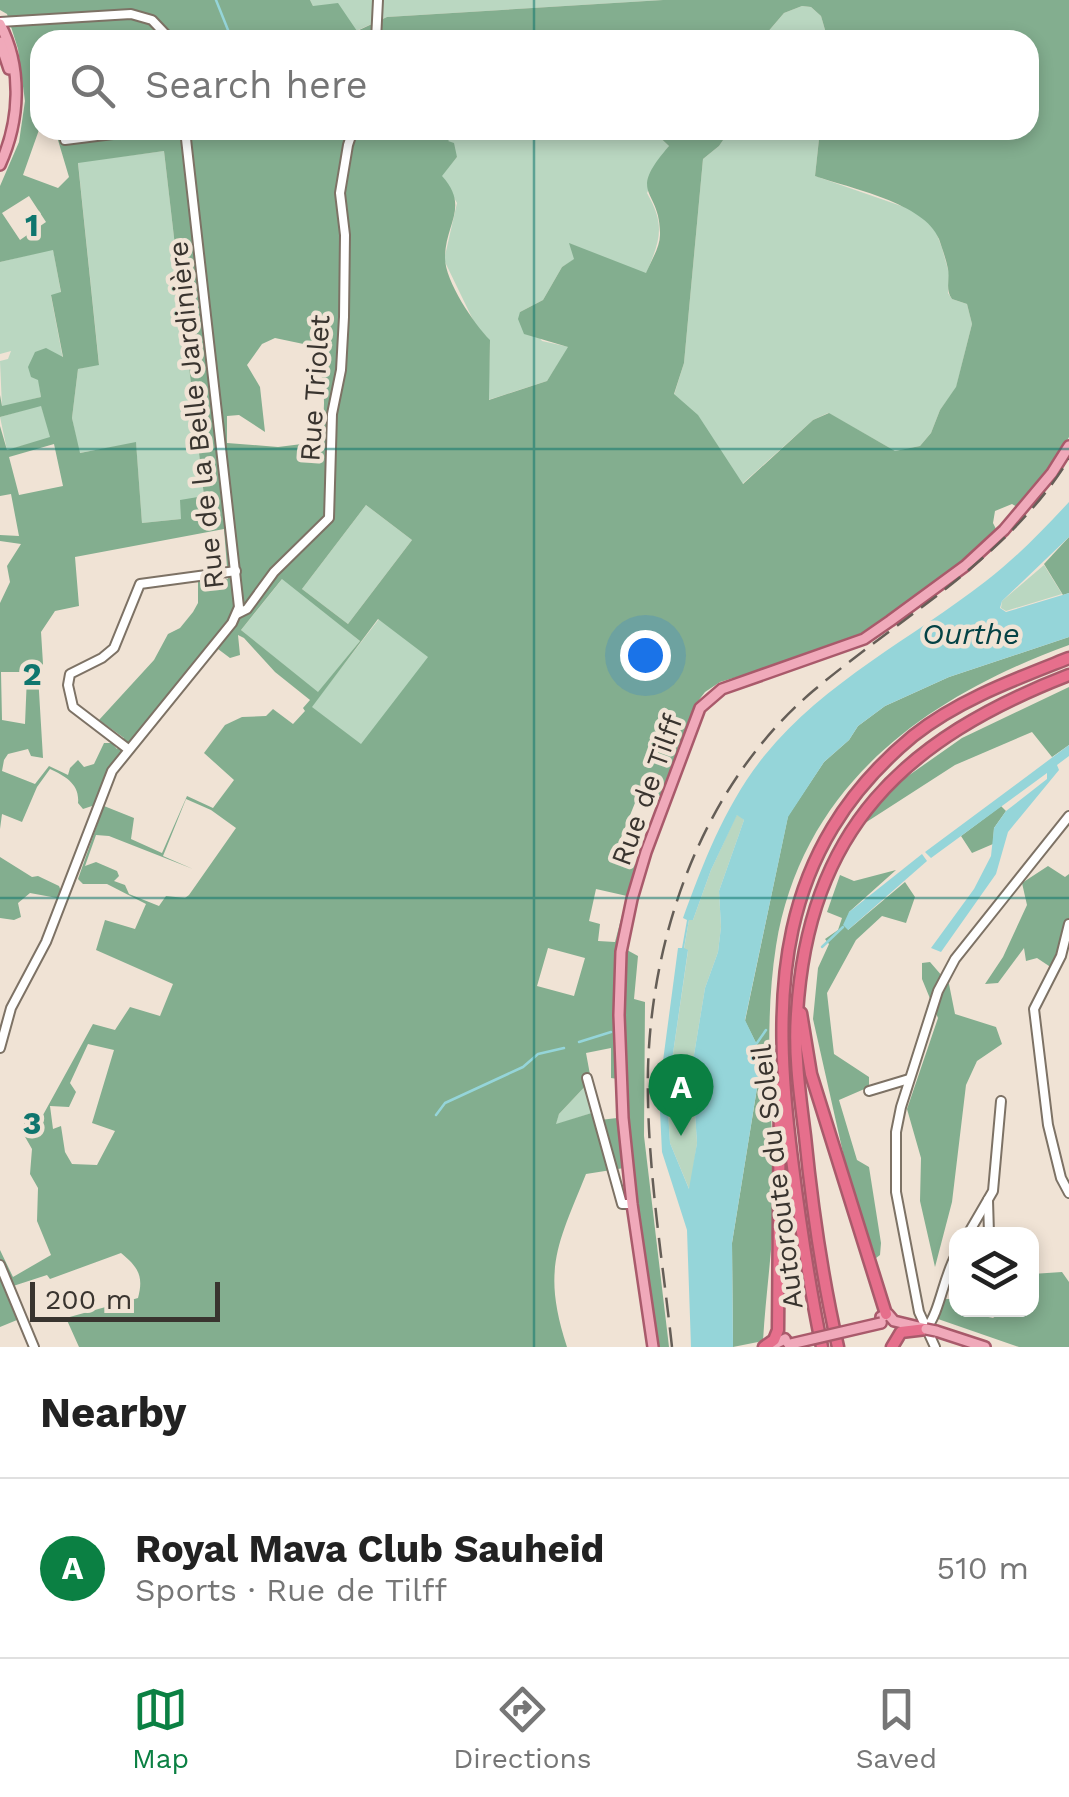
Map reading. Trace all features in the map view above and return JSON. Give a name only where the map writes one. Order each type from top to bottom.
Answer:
[{"type":"highway","name":"Autoroute du Soleil","points":[[822,1347],[808,1281],[782,1072],[782,994],[789,938],[816,859],[845,811],[887,761],[933,722],[981,696],[1069,658]]},
{"type":"highway","name":"Autoroute du Soleil","points":[[838,1347],[811,1197],[797,1061],[802,962],[816,906],[842,847],[873,802],[908,764],[942,738],[990,710],[1069,675]]},
{"type":"highway","points":[[798,1004],[811,1074],[892,1347]]},
{"type":"highway","points":[[779,1345],[778,1106],[782,1072]]},
{"type":"highway","points":[[779,1301],[774,1340],[779,1345]]},
{"type":"highway","points":[[892,1347],[900,1332],[926,1329]]},
{"type":"main road","points":[[0,24],[10,46],[15,85],[14,123],[0,166]]},
{"type":"main road","points":[[0,42],[15,85]]},
{"type":"main road","name":"Rue de Tilff","points":[[653,1347],[632,1204],[620,1066],[621,952],[646,852],[700,708],[722,689],[836,651],[877,630],[956,573],[1004,530],[1052,473],[1069,446]]},
{"type":"main road","points":[[779,1345],[887,1321],[985,1347]]},
{"type":"street","points":[[376,30],[378,0]]},
{"type":"street","points":[[0,24],[131,14],[152,20],[162,30]]},
{"type":"street","name":"Rue de la Belle Jardinière","points":[[0,1048],[11,1008],[46,942],[107,782],[128,749],[237,614],[240,601],[187,140]]},
{"type":"street","name":"Rue Triolet","points":[[237,614],[247,609],[274,572],[329,518],[332,414],[344,317],[345,235],[340,193],[352,140]]},
{"type":"street","points":[[128,749],[73,708],[70,674],[114,648],[140,584],[236,571]]},
{"type":"street","points":[[935,1347],[919,1312],[896,1192],[896,1132],[909,1079],[938,991],[955,959],[1069,816]]},
{"type":"street","points":[[1069,924],[1061,956],[1034,1009],[1048,1126],[1061,1178],[1069,1193]]},
{"type":"street","points":[[588,1078],[622,1204],[632,1204]]},
{"type":"street","points":[[869,1091],[909,1079]]},
{"type":"street","points":[[972,1227],[993,1191],[1001,1102]]},
{"type":"street","points":[[988,1200],[989,1227]]},
{"type":"street","points":[[0,1266],[34,1347]]},
{"type":"street","points":[[926,1329],[934,1320],[949,1267]]},
{"type":"green space","points":[[0,0],[310,0],[313,6],[338,3],[356,30],[30,30],[30,140],[35,140],[23,175],[58,188],[69,177],[58,140],[449,140],[454,143],[457,157],[442,176],[455,206],[446,246],[446,267],[455,290],[490,340],[489,400],[547,381],[568,347],[524,334],[518,319],[520,312],[543,300],[562,267],[574,259],[569,243],[646,273],[660,235],[647,184],[656,162],[669,146],[663,140],[723,140],[703,159],[684,363],[674,394],[698,415],[743,484],[813,420],[829,413],[895,451],[920,446],[931,433],[940,410],[956,387],[972,324],[967,304],[950,295],[946,261],[931,226],[903,206],[815,176],[819,140],[1039,140],[1039,30],[825,30],[821,16],[811,7],[802,6],[784,13],[770,30],[359,30],[387,17],[663,0],[1069,0],[1069,437],[1050,472],[1019,508],[1012,504],[995,511],[993,523],[997,531],[915,601],[844,643],[810,657],[720,682],[705,692],[695,705],[661,800],[660,796],[639,793],[620,840],[624,860],[636,865],[616,944],[638,956],[634,999],[645,1002],[644,1136],[669,1347],[649,1347],[624,1168],[586,1174],[567,1221],[554,1277],[567,1347],[79,1347],[66,1318],[138,1298],[138,1272],[121,1253],[50,1279],[47,1275],[4,1289],[17,1320],[0,1327],[0,1250],[13,1277],[51,1255],[37,1221],[38,1188],[30,1174],[32,1149],[24,1135],[24,1112],[43,1115],[93,1024],[115,1030],[130,1007],[160,1016],[173,984],[96,950],[105,920],[135,929],[146,904],[107,884],[83,884],[78,879],[102,811],[92,806],[83,809],[70,781],[50,769],[37,787],[22,822],[2,814],[0,829],[0,603],[10,582],[7,566],[21,544],[0,541],[0,535],[19,536],[11,494],[0,496],[0,426],[7,450],[50,437],[41,406],[0,417],[0,395],[2,406],[41,397],[38,380],[31,377],[28,367],[35,352],[46,348],[63,357],[51,295],[61,292],[53,250],[0,262],[0,186],[19,142],[25,101],[18,49],[7,14],[0,10]],"holes":[[[164,151],[204,496],[180,500],[181,519],[142,523],[136,442],[80,453],[72,418],[78,369],[99,365],[78,163]],[[29,196],[46,222],[20,240],[2,213]],[[275,338],[313,346],[324,394],[318,442],[278,447],[227,443],[227,416],[239,415],[265,432],[260,387],[247,365],[262,344]],[[54,444],[63,486],[19,495],[9,457]],[[366,505],[412,540],[348,624],[302,589]],[[224,529],[228,579],[198,581],[198,603],[193,612],[180,628],[168,634],[154,660],[99,720],[124,738],[117,749],[112,743],[104,743],[94,764],[84,767],[78,760],[68,775],[49,766],[35,784],[2,771],[4,760],[8,754],[28,749],[31,756],[43,758],[38,675],[43,664],[41,632],[55,611],[79,606],[75,557]],[[282,579],[360,641],[318,692],[241,630]],[[378,619],[428,657],[361,744],[312,707]],[[238,635],[310,700],[293,724],[273,709],[266,716],[242,717],[225,725],[204,753],[234,780],[213,808],[187,796],[162,853],[131,839],[134,818],[104,806],[110,787],[135,745],[218,649],[230,658],[240,655]],[[1,672],[25,672],[27,676],[25,724],[2,720]],[[186,799],[211,810],[236,828],[185,898],[166,896],[159,906],[129,894],[125,885],[114,881],[119,876],[117,871],[96,862],[85,866],[96,835],[109,836],[193,869],[163,856]],[[596,889],[627,896],[615,942],[598,941],[600,924],[589,921]],[[548,948],[585,958],[574,996],[537,986]],[[88,1044],[114,1050],[92,1123],[115,1131],[97,1165],[72,1164],[65,1152],[61,1126],[53,1129],[50,1106],[69,1107],[76,1092],[70,1083]],[[611,1048],[611,1078],[618,1079],[617,1118],[600,1120],[598,1111],[556,1124],[559,1114],[591,1080],[586,1053]]]},
{"type":"green space","points":[[310,0],[663,0],[387,17],[358,30],[313,6]]},
{"type":"green space","points":[[811,7],[821,16],[825,30],[770,30],[784,13]]},
{"type":"green space","points":[[663,140],[669,146],[647,193],[657,215],[659,233],[646,274],[570,244],[575,259],[562,267],[543,300],[520,312],[542,341],[569,347],[547,381],[488,400],[490,341],[475,324],[444,260],[457,203],[441,176],[457,157],[447,141]]},
{"type":"green space","points":[[723,140],[819,140],[815,176],[910,209],[936,232],[949,273],[948,293],[952,299],[967,304],[972,324],[956,388],[920,446],[895,451],[828,413],[813,420],[742,484],[674,395],[684,363],[703,159]]},
{"type":"green space","points":[[164,151],[204,496],[181,519],[142,523],[136,443],[79,453],[72,418],[78,369],[99,364],[78,162]]},
{"type":"green space","points":[[53,249],[61,293],[51,296],[63,359],[35,352],[41,397],[2,407],[0,361],[8,359],[11,351],[0,354],[0,262]]},
{"type":"green space","points":[[41,405],[51,438],[7,450],[0,417]]},
{"type":"green space","points":[[366,505],[412,540],[348,624],[302,589]]},
{"type":"green space","points":[[1069,537],[1069,593],[1063,595],[1044,564]]},
{"type":"green space","points":[[1044,565],[1062,594],[1006,611],[1001,608],[1002,601]]},
{"type":"green space","points":[[283,578],[360,641],[318,693],[241,630]]},
{"type":"green space","points":[[379,619],[429,657],[361,745],[311,707]]},
{"type":"green space","points":[[1069,637],[1069,645],[1016,666],[920,721],[879,755],[842,794],[813,838],[790,889],[772,975],[769,1064],[774,1202],[763,1341],[733,1347],[732,1243],[758,1082],[759,1049],[745,1021],[788,816],[824,762],[849,740],[858,726],[885,706],[949,677]]},
{"type":"green space","points":[[1069,687],[1069,745],[1052,757],[1032,732],[955,765],[865,823],[888,790],[962,738]]},
{"type":"green space","points":[[1001,806],[1006,811],[994,828],[993,844],[972,853],[961,836]]},
{"type":"green space","points":[[737,814],[744,820],[719,891],[718,952],[705,988],[692,1067],[697,1143],[690,1191],[670,1143],[667,1095],[688,951],[684,949],[689,920],[693,920]]},
{"type":"green space","points":[[0,857],[32,877],[59,886],[57,898],[30,893],[18,903],[21,917],[0,918]]},
{"type":"green space","points":[[1048,866],[1065,877],[1069,874],[1069,924],[1055,970],[1037,958],[1026,961],[1024,948],[998,983],[985,984],[1003,957],[1027,905],[1022,883]]},
{"type":"green space","points":[[896,870],[849,912],[848,930],[905,882],[915,897],[906,923],[882,916],[856,940],[827,993],[834,1054],[869,1077],[869,1087],[839,1100],[857,1160],[869,1167],[881,1243],[876,1258],[848,1175],[813,1019],[818,968],[829,944],[825,939],[838,930],[842,918],[827,912],[840,875],[854,881]]},
{"type":"green space","points":[[930,962],[949,984],[955,1014],[996,1027],[1002,1044],[977,1061],[966,1085],[952,1202],[935,1267],[920,1201],[921,1158],[907,1109],[938,1018],[922,979],[922,963]]},
{"type":"green space","points":[[591,1080],[598,1111],[555,1125],[559,1114]]},
{"type":"green space","points":[[1062,1272],[1069,1282],[1069,1347],[1019,1347],[938,1319],[943,1299],[949,1299],[949,1317],[1039,1317],[1039,1274]]},
{"type":"water","name":"Ourthe","points":[[1069,502],[1069,537],[1002,601],[1000,608],[1006,612],[1069,593],[1069,637],[949,677],[885,706],[858,726],[849,740],[824,762],[788,817],[745,1020],[759,1049],[758,1082],[732,1243],[733,1347],[691,1347],[687,1230],[662,1152],[659,1091],[678,948],[682,948],[687,920],[683,918],[708,854],[751,773],[788,729],[842,683],[997,572]],"holes":[[[737,815],[744,820],[719,891],[718,952],[705,988],[692,1067],[697,1143],[689,1189],[670,1143],[667,1095],[688,950],[684,948],[689,920],[693,920],[711,870]]]},
{"type":"water","points":[[1069,745],[1069,756],[1057,765],[1059,770],[1008,832],[996,874],[941,952],[931,948],[974,889],[991,856],[994,828],[1006,811],[1047,779],[1047,773],[931,858],[925,852]]},
{"type":"water","points":[[922,854],[927,861],[848,930],[843,925],[849,912]]},
{"type":"waterway","points":[[216,0],[228,30]]},
{"type":"waterway","points":[[822,947],[843,927]]},
{"type":"waterway","points":[[757,1043],[766,1030]]},
{"type":"waterway","points":[[579,1042],[611,1032]]},
{"type":"waterway","points":[[436,1115],[445,1103],[523,1067],[538,1054],[564,1048]]},
{"type":"railway","points":[[672,1347],[652,1173],[648,1068],[660,963],[673,912],[692,862],[714,814],[742,769],[775,728],[813,691],[984,557],[1044,495],[1069,459]]},
{"type":"railway","points":[[643,779],[664,785]]},
{"type":"place","name":"Royal Mava Club Sauheid","points":[[681,1136]]}]
